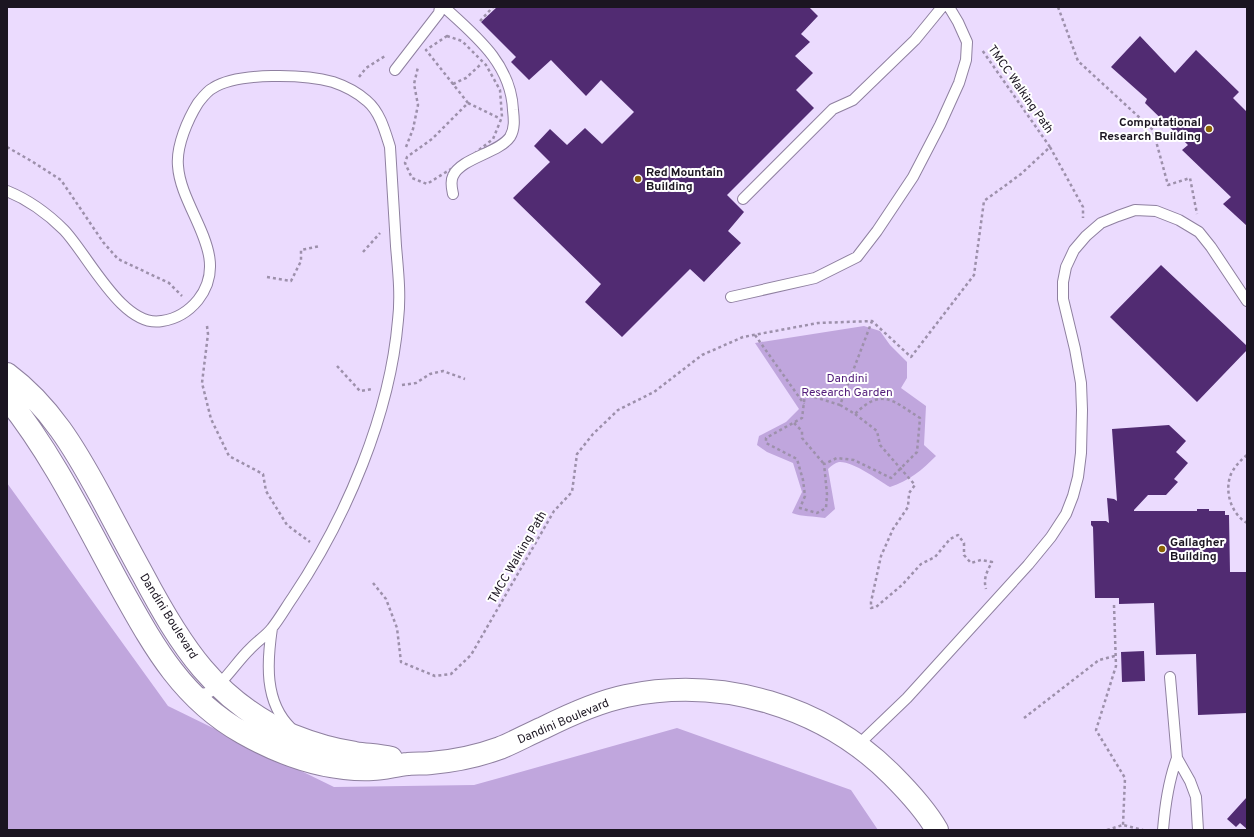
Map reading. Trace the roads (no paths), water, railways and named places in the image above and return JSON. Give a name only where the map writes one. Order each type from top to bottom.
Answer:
[{"type":"main road","name":"Dandini Boulevard","points":[[7,374],[30,393],[60,427],[71,444],[169,622],[196,661],[232,699],[286,732],[310,742],[336,750],[391,758],[407,764]]},
{"type":"main road","name":"Dandini Boulevard","points":[[7,398],[42,446],[124,594],[173,674],[204,706],[221,719],[241,732],[282,752],[303,759],[354,769],[374,769],[407,764],[429,764],[457,760],[501,748],[544,727],[598,704],[623,696],[652,691],[680,689],[740,694],[794,710],[820,722],[858,746],[875,758],[905,788],[930,818],[937,830]]},
{"type":"lane","points":[[395,70],[439,13],[440,7]]},
{"type":"lane","points":[[444,7],[478,38],[496,60],[507,81],[514,117],[514,126],[507,140],[500,146],[468,162],[452,176],[451,185],[453,194]]},
{"type":"lane","points":[[743,199],[833,109],[853,100],[915,40],[942,7]]},
{"type":"lane","points":[[731,297],[815,278],[857,257],[873,236],[913,177],[940,125],[959,83],[966,60],[967,42],[949,7]]},
{"type":"lane","points":[[7,191],[18,195],[36,206],[64,230],[100,279],[124,307],[141,319],[151,322],[160,322],[183,314],[194,305],[207,286],[210,261],[207,247],[200,226],[191,208],[177,165],[182,136],[198,103],[206,93],[217,86],[245,78],[259,76],[296,77],[322,80],[342,86],[361,96],[376,111],[386,132],[390,147],[400,294],[391,370],[381,409],[368,447],[341,515],[308,573],[272,628],[242,656],[218,685],[209,692],[200,694],[190,692]]},
{"type":"lane","points":[[858,746],[907,698],[1028,565],[1051,537],[1066,514],[1078,477],[1082,453],[1082,410],[1081,383],[1075,349],[1063,299],[1063,282],[1066,267],[1074,250],[1082,240],[1101,223],[1118,216],[1136,210],[1156,211],[1179,220],[1199,232],[1247,301]]},
{"type":"lane","points":[[272,628],[269,652],[269,676],[276,706],[281,716],[288,724],[310,742]]},
{"type":"lane","points":[[1170,677],[1177,758],[1190,781],[1196,797],[1198,830]]},
{"type":"lane","points":[[1163,830],[1170,775],[1177,758]]},
{"type":"place","name":"Computational Research Building","points":[[1209,129]]},
{"type":"place","name":"Red Mountain Building","points":[[638,179]]},
{"type":"place","name":"Gallagher Building","points":[[1162,549]]},
{"type":"park label","name":"Dandini Research Garden","points":[[847,385]]}]
